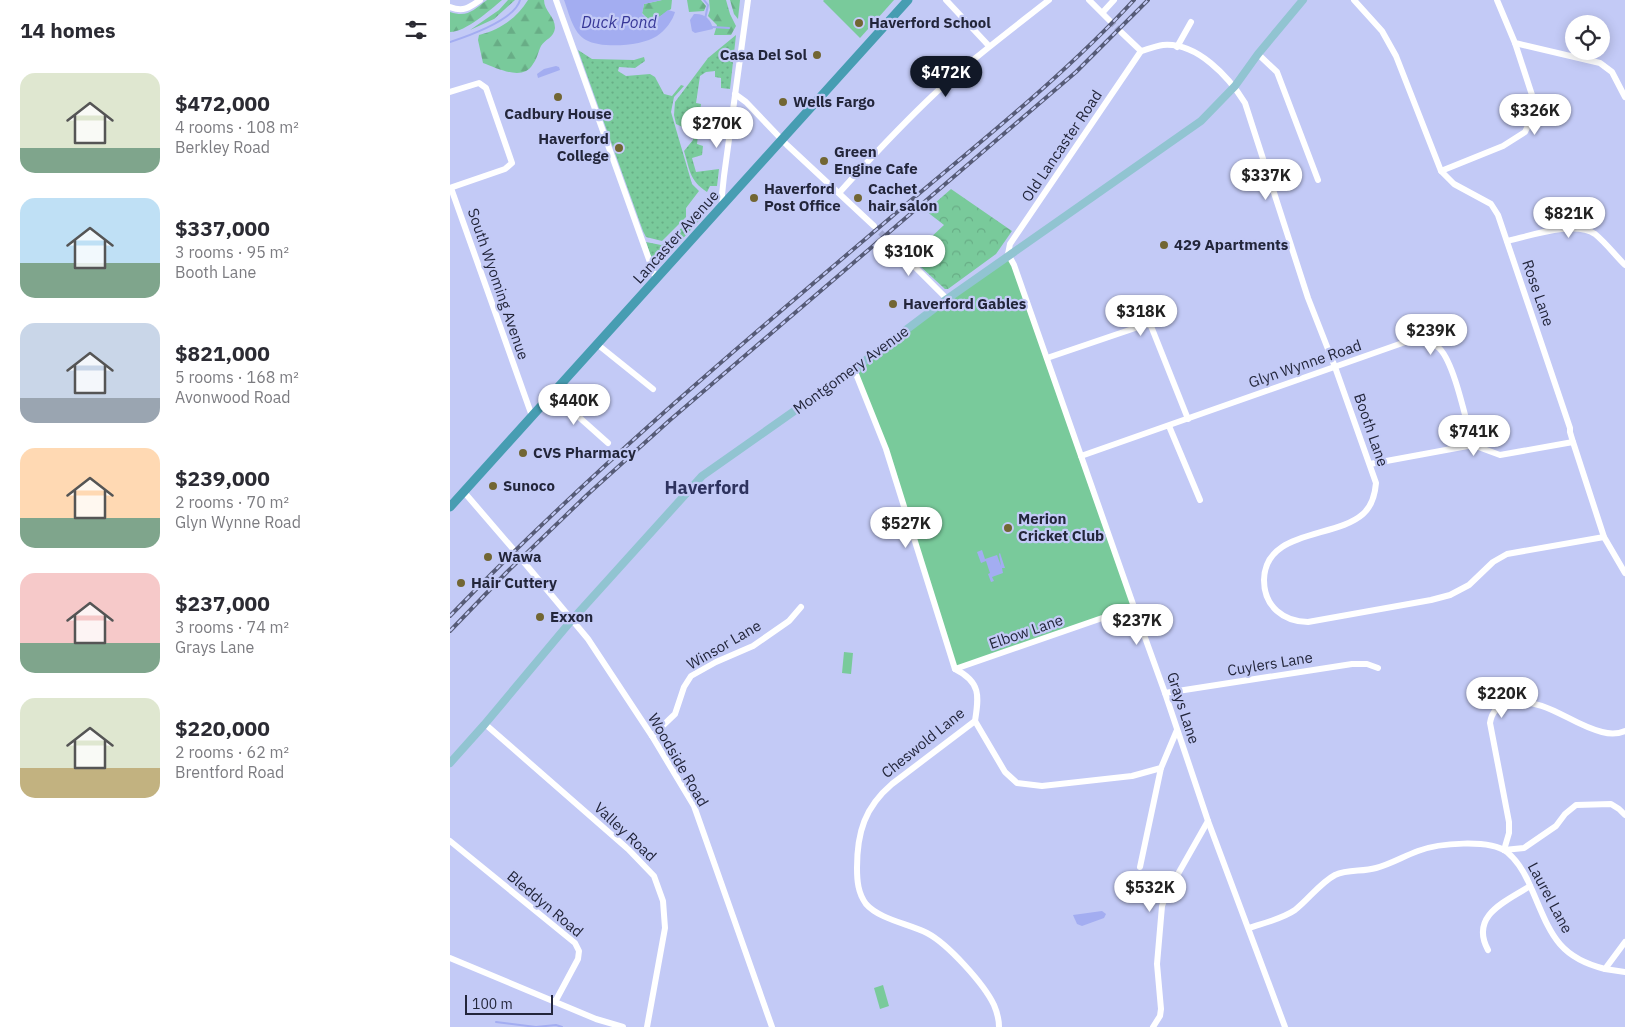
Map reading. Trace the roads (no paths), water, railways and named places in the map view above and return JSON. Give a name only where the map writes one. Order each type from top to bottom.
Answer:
[{"type":"highway","name":"Lancaster Avenue","points":[[450,507],[908,0]]},
{"type":"main road","name":"Montgomery Avenue","points":[[450,763],[571,621],[702,476],[854,369],[947,299],[1200,121],[1235,86],[1258,54],[1303,0]]},
{"type":"street","points":[[450,7],[465,10],[480,0]]},
{"type":"street","points":[[556,0],[656,279]]},
{"type":"street","points":[[723,205],[724,176],[748,0]]},
{"type":"street","points":[[946,0],[989,46]]},
{"type":"street","points":[[839,193],[884,143],[927,101],[989,46],[1049,0]]},
{"type":"street","points":[[1089,0],[1110,21]]},
{"type":"street","points":[[1103,12],[1114,0]]},
{"type":"street","name":"Rose Lane","points":[[1354,0],[1382,31],[1396,56],[1441,171],[1454,184],[1491,204],[1498,215],[1570,428],[1572,442],[1604,537],[1625,573]]},
{"type":"street","points":[[1441,171],[1503,146],[1525,132],[1533,115],[1533,98],[1515,43],[1497,0]]},
{"type":"street","points":[[1177,47],[1191,22]]},
{"type":"street","points":[[1121,32],[1141,52]]},
{"type":"street","points":[[1515,43],[1600,63],[1612,72],[1625,97]]},
{"type":"street","name":"Booth Lane","points":[[1141,52],[1165,45],[1190,50],[1200,55],[1235,86],[1251,122],[1308,298],[1335,367],[1376,484],[1373,502],[1364,514],[1351,523],[1294,540],[1283,546],[1270,559],[1264,577],[1266,595],[1275,609],[1293,621],[1308,622],[1431,600],[1450,595],[1469,585],[1493,562],[1507,554],[1604,537]]},
{"type":"street","name":"Old Lancaster Road","points":[[1009,256],[1010,244],[1141,52]]},
{"type":"street","points":[[1258,54],[1277,72],[1318,180]]},
{"type":"street","points":[[450,92],[475,84],[483,84],[492,101],[511,160],[511,165],[505,169],[452,188]]},
{"type":"street","points":[[735,94],[746,102],[782,140],[874,226]]},
{"type":"street","name":"South Wyoming Avenue","points":[[452,188],[532,416]]},
{"type":"street","points":[[1507,241],[1568,228],[1586,230],[1602,240],[1625,265]]},
{"type":"street","points":[[887,240],[947,299]]},
{"type":"street","name":"Grays Lane","points":[[1009,256],[1166,693],[1176,730],[1208,821],[1284,1027]]},
{"type":"street","points":[[1047,358],[1147,324],[1151,326],[1188,419]]},
{"type":"street","name":"Glyn Wynne Road","points":[[1081,456],[1411,340],[1426,340],[1439,348],[1449,362],[1473,445]]},
{"type":"street","points":[[597,344],[653,389]]},
{"type":"street","points":[[854,369],[886,449],[955,669]]},
{"type":"street","points":[[552,394],[608,443]]},
{"type":"street","points":[[1168,426],[1200,500]]},
{"type":"street","points":[[1370,464],[1473,445],[1500,455],[1572,442]]},
{"type":"street","points":[[464,492],[512,549]]},
{"type":"street","name":"Woodside Road","points":[[523,561],[571,621],[588,639],[652,736],[694,806],[772,1027]]},
{"type":"street","name":"Winsor Lane","points":[[652,736],[675,714],[684,687],[691,676],[716,662],[753,646],[789,621],[801,607]]},
{"type":"street","name":"Elbow Lane","points":[[955,669],[1134,608]]},
{"type":"street","name":"Cuylers Lane","points":[[1166,693],[1352,664],[1367,664],[1378,668]]},
{"type":"street","name":"Cheswold Lane","points":[[955,669],[967,675],[974,682],[978,701],[975,721],[892,784],[876,799],[859,835],[857,847],[858,885],[860,894],[866,904],[876,912],[927,933],[940,941],[950,951],[985,991],[994,1005],[999,1027]]},
{"type":"street","points":[[1504,850],[1509,833],[1509,822],[1490,723],[1492,715],[1497,708],[1512,703],[1532,703],[1550,708],[1603,733],[1625,731]]},
{"type":"street","points":[[975,721],[1005,772],[1017,783],[1042,786],[1132,776],[1161,768]]},
{"type":"street","name":"Valley Road","points":[[485,724],[628,848],[654,876],[663,901],[666,928],[647,1027]]},
{"type":"street","points":[[1140,867],[1161,768],[1176,730]]},
{"type":"street","points":[[1249,928],[1294,910],[1330,878],[1340,873],[1378,868],[1418,851],[1433,847],[1480,843],[1504,850],[1524,848],[1556,826],[1565,814],[1576,805],[1611,804],[1625,815]]},
{"type":"street","points":[[1153,1027],[1160,1016],[1161,1009],[1157,964],[1162,906],[1166,895],[1208,821]]},
{"type":"street","name":"Bleddyn Road","points":[[450,841],[576,943],[579,951],[578,959],[555,1002]]},
{"type":"street","name":"Laurel Lane","points":[[1504,850],[1521,868],[1551,933],[1560,945],[1587,964],[1625,972]]},
{"type":"street","points":[[1488,950],[1482,931],[1489,914],[1530,886]]},
{"type":"street","points":[[1605,969],[1625,942]]},
{"type":"street","points":[[450,958],[596,1019],[624,1027]]},
{"type":"water","name":"Duck Pond","points":[[564,0],[662,0],[644,4],[642,14],[649,20],[659,17],[668,10],[675,12],[666,28],[660,34],[650,39],[632,44],[602,45],[586,40],[578,33]]},
{"type":"water","points":[[694,14],[706,17],[711,22],[713,29],[695,33],[692,31],[690,20]]},
{"type":"water","points":[[556,66],[560,70],[538,78],[537,74],[544,69]]},
{"type":"water","points":[[982,550],[985,559],[997,555],[1001,566],[1000,553],[1005,568],[1002,568],[1003,573],[992,577],[994,581],[991,582],[986,561],[981,563],[977,552]]},
{"type":"water","points":[[1102,911],[1106,914],[1104,918],[1082,926],[1077,924],[1073,915]]},
{"type":"waterway","points":[[450,42],[490,26],[509,14],[520,0]]},
{"type":"waterway","points":[[704,0],[708,5],[705,19]]},
{"type":"waterway","points":[[712,27],[729,28]]},
{"type":"waterway","points":[[496,1022],[536,1027],[556,1025],[562,1027]]},
{"type":"tunnel","points":[[1110,21],[1121,32]]},
{"type":"tunnel","points":[[874,226],[887,239]]},
{"type":"tunnel","points":[[513,549],[523,561]]},
{"type":"railway","points":[[450,616],[555,512],[664,412],[1046,86],[1134,0]]},
{"type":"railway","points":[[450,631],[506,573],[588,494],[670,420],[1076,72],[1148,0]]},
{"type":"place","name":"Haverford School","points":[[859,23]]},
{"type":"place","name":"Casa Del Sol","points":[[817,55]]},
{"type":"place","name":"Cadbury House","points":[[558,97]]},
{"type":"place","name":"Wells Fargo","points":[[783,102]]},
{"type":"place","name":"Haverford College","points":[[619,148]]},
{"type":"place","name":"Green Engine Cafe","points":[[824,161]]},
{"type":"place","name":"Haverford Post Office","points":[[754,198]]},
{"type":"place","name":"Cachet hair salon","points":[[858,198]]},
{"type":"place","name":"429 Apartments","points":[[1164,245]]},
{"type":"place","name":"Haverford Gables","points":[[893,304]]},
{"type":"place","name":"CVS Pharmacy","points":[[523,453]]},
{"type":"place","name":"Sunoco","points":[[493,486]]},
{"type":"place","name":"Merion Cricket Club","points":[[1008,528]]},
{"type":"place","name":"Wawa","points":[[488,557]]},
{"type":"place","name":"Hair Cuttery","points":[[461,583]]},
{"type":"place","name":"Exxon","points":[[540,617]]},
{"type":"district","name":"Haverford","points":[[707,488]]}]
